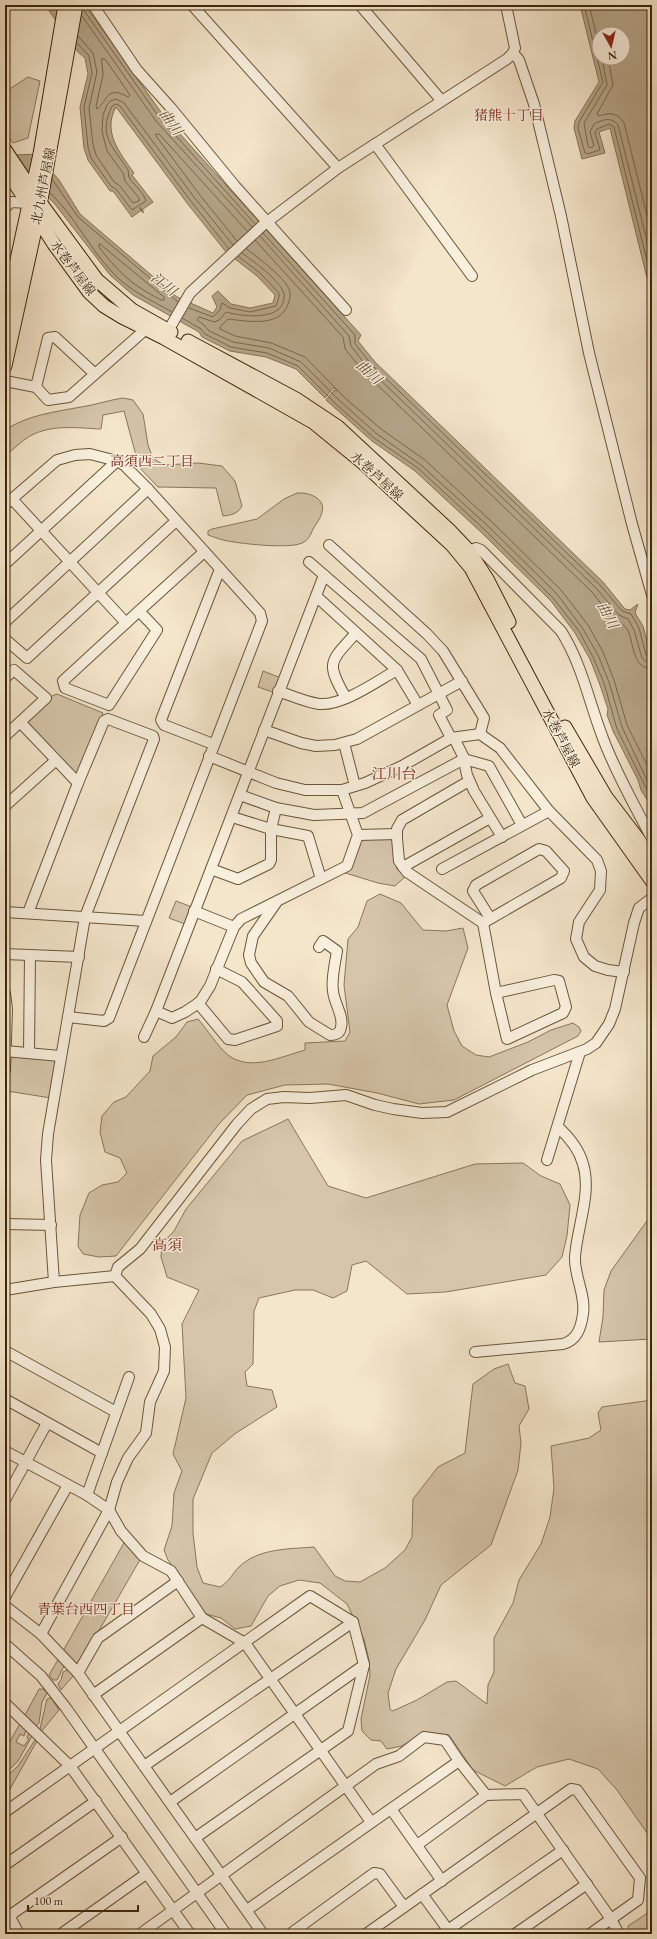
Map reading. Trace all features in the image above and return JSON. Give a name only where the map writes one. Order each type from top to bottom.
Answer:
[{"type":"main road","name":"北九州芦屋線","points":[[5,315],[23,180],[44,159],[63,42],[65,5]]},
{"type":"main road","name":"北九州芦屋線","points":[[63,42],[76,5]]},
{"type":"main road","name":"北九州芦屋線","points":[[5,366],[38,216],[23,180]]},
{"type":"main road","name":"水巻芦屋線","points":[[23,180],[97,280],[132,310],[170,327],[296,399],[338,427],[450,530],[469,551],[487,579],[544,690],[572,740],[606,797],[638,839],[652,861]]},
{"type":"main road","name":"水巻芦屋線","points":[[38,216],[54,244],[90,292],[110,310],[313,422],[362,462],[452,545],[471,568],[594,798],[652,881]]},
{"type":"street","points":[[93,5],[137,70],[171,108],[265,224],[346,310]]},
{"type":"street","points":[[192,5],[338,168]]},
{"type":"street","points":[[360,5],[441,100]]},
{"type":"street","points":[[170,327],[190,292],[229,254],[265,224],[338,168],[441,100],[507,59],[513,53],[515,48],[506,5]]},
{"type":"street","points":[[513,53],[519,60],[534,104],[561,216],[589,353],[632,524],[651,592]]},
{"type":"street","points":[[375,144],[472,276]]},
{"type":"street","points":[[5,208],[11,202],[23,180]]},
{"type":"street","points":[[5,381],[36,387],[48,400],[69,398],[146,329]]},
{"type":"street","points":[[36,387],[48,338],[54,337],[95,374]]},
{"type":"street","points":[[68,1017],[104,1021],[109,1018],[262,621],[260,613],[148,489],[124,465],[117,461],[90,454],[75,455],[57,460],[9,502],[41,531],[126,623]]},
{"type":"street","points":[[5,564],[117,461]]},
{"type":"street","points":[[5,622],[148,489]]},
{"type":"street","points":[[5,640],[26,658],[176,521]]},
{"type":"street","points":[[329,545],[427,634],[443,651],[484,718],[480,734]]},
{"type":"street","points":[[469,551],[476,548],[481,550],[561,631],[571,647],[582,672],[603,739],[619,776],[652,839]]},
{"type":"street","points":[[139,612],[157,630],[109,705],[65,688],[63,681],[204,552]]},
{"type":"street","points":[[309,562],[421,659],[448,710],[439,715],[464,758],[469,780],[502,837]]},
{"type":"street","points":[[214,744],[164,725],[161,720],[220,569]]},
{"type":"street","points":[[144,1037],[156,1011],[232,817],[278,691],[324,575]]},
{"type":"street","points":[[316,596],[397,670],[418,705]]},
{"type":"street","points":[[346,698],[334,677],[332,664],[336,655],[356,633]]},
{"type":"street","points":[[5,678],[14,670],[46,698],[5,736]]},
{"type":"street","points":[[278,691],[307,702],[321,704],[335,703],[397,670]]},
{"type":"street","points":[[264,730],[302,743],[316,746],[344,743],[357,739],[462,681]]},
{"type":"street","points":[[28,913],[78,783],[104,721],[108,719],[153,736],[154,739],[85,917],[60,1056],[48,1134],[46,1160],[54,1282]]},
{"type":"street","points":[[20,722],[55,761],[78,783]]},
{"type":"street","points":[[209,756],[276,783],[305,790],[342,790],[402,766],[453,738],[480,734],[500,748],[548,811],[597,860],[602,871],[600,890],[579,922],[576,932],[578,948],[595,966],[608,970],[624,972]]},
{"type":"street","points":[[344,743],[355,786]]},
{"type":"street","points":[[240,795],[276,808],[314,815],[363,813],[464,758],[489,766],[522,825]]},
{"type":"street","points":[[5,806],[55,761]]},
{"type":"street","points":[[469,780],[402,820],[397,829],[399,861],[403,867],[418,880],[487,921]]},
{"type":"street","points":[[156,1011],[172,1018],[185,1012],[198,1003],[210,986],[234,927],[241,919],[278,902],[321,878],[347,866],[358,834],[342,790]]},
{"type":"street","points":[[211,869],[238,879],[269,864],[271,860],[271,829],[276,808]]},
{"type":"street","points":[[442,870],[548,811]]},
{"type":"street","points":[[232,817],[271,829],[308,836],[321,878]]},
{"type":"street","points":[[403,867],[490,818]]},
{"type":"street","points":[[358,834],[397,834]]},
{"type":"street","points":[[487,921],[561,878],[564,871],[546,851],[539,850],[476,885],[473,891],[487,921],[496,994],[507,1039],[563,1014],[566,1007],[559,981],[554,980],[496,994]]},
{"type":"street","points":[[115,1276],[118,1267],[140,1249],[237,1124],[251,1109],[267,1099],[346,1095],[375,1105],[393,1109],[422,1113],[447,1112],[532,1070],[580,1052],[596,1043],[609,1024],[615,1009],[634,923],[639,908],[652,898]]},
{"type":"street","points":[[278,902],[253,936],[249,955],[251,963],[264,982],[288,996],[309,1022],[330,1036],[336,1035],[342,1026],[342,1019],[332,990],[337,951],[323,941],[319,947]]},
{"type":"street","points":[[194,911],[234,927]]},
{"type":"street","points":[[5,912],[146,921]]},
{"type":"street","points":[[5,954],[78,957]]},
{"type":"street","points":[[29,1053],[30,955]]},
{"type":"street","points":[[198,1003],[228,1039],[235,1040],[277,1026],[277,1020],[242,982],[216,969]]},
{"type":"street","points":[[5,993],[5,1070]]},
{"type":"street","points":[[6,1051],[60,1056]]},
{"type":"street","points":[[547,1160],[580,1052]]},
{"type":"street","points":[[475,1352],[562,1344],[569,1342],[577,1335],[580,1328],[584,1312],[575,1258],[586,1186],[584,1165],[569,1137],[558,1127]]},
{"type":"street","points":[[5,1224],[51,1225]]},
{"type":"street","points":[[5,1290],[54,1282],[115,1276]]},
{"type":"street","points":[[41,1634],[109,1510],[117,1482],[128,1458],[146,1433],[150,1402],[161,1381],[164,1371],[164,1339],[151,1314],[115,1276]]},
{"type":"street","points":[[5,1353],[8,1352],[116,1412]]},
{"type":"street","points":[[87,1495],[129,1377]]},
{"type":"street","points":[[5,1399],[102,1453]]},
{"type":"street","points":[[5,1500],[47,1423]]},
{"type":"street","points":[[5,1451],[87,1495],[109,1510],[121,1531],[143,1556],[171,1571],[202,1618],[245,1643],[371,1822]]},
{"type":"street","points":[[5,1598],[68,1485]]},
{"type":"street","points":[[78,1674],[98,1638],[178,1581]]},
{"type":"street","points":[[5,1812],[310,1596],[352,1622],[364,1665],[348,1731],[195,1838]]},
{"type":"street","points":[[5,1606],[41,1634],[78,1674],[263,1934]]},
{"type":"street","points":[[93,1695],[202,1618]]},
{"type":"street","points":[[144,1766],[352,1622]]},
{"type":"street","points":[[5,1644],[41,1676],[226,1934]]},
{"type":"street","points":[[170,1802],[364,1665]]},
{"type":"street","points":[[5,1703],[70,1766],[190,1934]]},
{"type":"street","points":[[140,1934],[174,1911],[220,1875],[376,1764],[399,1756],[424,1737],[446,1740],[459,1761],[486,1795]]},
{"type":"street","points":[[247,1910],[459,1761]]},
{"type":"street","points":[[366,1934],[571,1789],[577,1790],[640,1878],[638,1900],[590,1934]]},
{"type":"street","points":[[416,1845],[486,1795],[523,1794],[538,1813],[611,1919],[618,1934]]},
{"type":"street","points":[[5,1865],[96,1801]]},
{"type":"street","points":[[390,1809],[442,1881]]},
{"type":"street","points":[[19,1934],[11,1919],[12,1914],[122,1837]]},
{"type":"street","points":[[422,1894],[447,1933],[563,1850]]},
{"type":"street","points":[[290,1934],[374,1873],[380,1874],[404,1908]]},
{"type":"street","points":[[61,1934],[146,1874]]},
{"type":"street","points":[[515,1934],[587,1884]]},
{"type":"shaded area","points":[[28,77],[40,81],[28,138],[13,143],[5,131],[5,92]]},
{"type":"shaded area","points":[[123,398],[133,400],[143,414],[148,445],[152,456],[157,461],[165,465],[198,463],[222,466],[235,481],[242,506],[238,511],[231,515],[223,516],[216,488],[158,487],[135,463],[137,459],[124,411],[103,415],[101,429],[56,428],[38,432],[20,443],[5,456],[5,430],[14,425],[32,417]]},
{"type":"shaded area","points":[[297,493],[315,497],[319,500],[323,507],[320,519],[309,537],[304,542],[287,546],[266,545],[225,541],[208,535],[208,531],[212,529],[257,519],[284,499]]},
{"type":"shaded area","points":[[263,671],[281,678],[275,693],[258,687]]},
{"type":"shaded area","points":[[57,694],[103,713],[79,773],[73,775],[27,723],[27,719],[52,696]]},
{"type":"shaded area","points":[[361,840],[393,840],[397,869],[406,876],[395,886],[378,883],[342,872]]},
{"type":"shaded area","points":[[380,894],[401,903],[423,930],[446,931],[463,928],[468,948],[447,1005],[454,1031],[462,1046],[476,1055],[489,1057],[528,1042],[551,1030],[573,1023],[579,1027],[581,1031],[578,1036],[454,1100],[419,1104],[377,1093],[328,1084],[285,1085],[247,1095],[219,1124],[116,1256],[99,1257],[83,1254],[78,1246],[80,1215],[89,1193],[102,1185],[118,1182],[127,1173],[120,1158],[105,1152],[100,1132],[102,1116],[114,1102],[126,1097],[150,1071],[153,1056],[176,1037],[187,1022],[198,1019],[224,1052],[237,1060],[246,1062],[265,1062],[305,1050],[305,1043],[345,1041],[350,1032],[344,985],[348,939],[358,927],[367,901]]},
{"type":"shaded area","points":[[176,901],[192,907],[185,924],[169,918]]},
{"type":"shaded area","points":[[11,1056],[55,1059],[57,1063],[51,1098],[7,1091]]},
{"type":"shaded area","points":[[288,1119],[328,1186],[366,1198],[475,1164],[523,1163],[541,1176],[560,1184],[570,1205],[567,1236],[562,1257],[546,1275],[446,1292],[407,1294],[366,1261],[352,1265],[347,1291],[333,1298],[313,1290],[295,1290],[259,1298],[254,1311],[253,1364],[245,1372],[247,1386],[272,1390],[277,1407],[236,1433],[212,1453],[193,1499],[193,1533],[197,1567],[203,1583],[220,1587],[239,1567],[255,1556],[295,1548],[314,1547],[335,1576],[345,1581],[360,1582],[385,1568],[405,1550],[412,1537],[413,1499],[438,1467],[465,1453],[473,1384],[494,1369],[508,1364],[515,1383],[525,1386],[529,1409],[519,1426],[521,1443],[518,1470],[491,1545],[441,1585],[425,1620],[396,1669],[388,1693],[390,1709],[392,1711],[417,1700],[447,1682],[456,1681],[487,1704],[488,1685],[494,1672],[494,1638],[513,1603],[519,1580],[541,1544],[550,1517],[554,1488],[551,1446],[589,1438],[601,1430],[598,1413],[602,1407],[652,1400],[652,1840],[617,1790],[598,1769],[569,1759],[537,1767],[505,1786],[473,1770],[449,1735],[424,1732],[402,1746],[387,1749],[381,1741],[371,1740],[362,1731],[361,1719],[370,1675],[369,1660],[364,1639],[347,1604],[320,1583],[299,1580],[280,1586],[268,1596],[251,1626],[235,1629],[221,1618],[206,1614],[168,1560],[164,1550],[172,1526],[174,1493],[182,1471],[173,1454],[186,1398],[182,1324],[199,1290],[167,1277],[161,1257],[162,1244],[174,1231],[186,1209],[242,1141]]},
{"type":"shaded area","points":[[652,1214],[652,1339],[599,1342],[603,1317],[604,1290],[611,1271]]},
{"type":"shaded area","points":[[125,1541],[141,1558],[79,1665],[75,1666],[63,1651]]},
{"type":"shaded area","points":[[59,1658],[65,1664],[57,1680],[53,1680],[49,1675]]},
{"type":"shaded area","points":[[70,1669],[74,1675],[61,1690],[58,1684],[61,1680],[63,1672]]},
{"type":"shaded area","points":[[39,1689],[43,1689],[47,1693],[42,1702],[39,1723],[35,1727],[25,1715]]},
{"type":"shaded area","points":[[51,1698],[59,1710],[41,1732],[40,1729],[47,1699]]},
{"type":"shaded area","points":[[21,1722],[26,1730],[24,1736],[20,1734],[16,1742],[24,1746],[29,1739],[27,1738],[29,1732],[32,1736],[18,1761],[5,1774],[5,1750]]},
{"type":"shaded area","points":[[38,1739],[5,1798],[5,1778],[18,1766],[35,1740]]},
{"type":"shaded area","points":[[652,1910],[652,1934],[630,1934],[628,1926]]},
{"type":"water","name":"曲川","points":[[45,5],[85,5],[163,115],[361,335],[358,341],[375,362],[603,582],[625,609],[630,610],[638,604],[635,613],[643,626],[652,660],[652,808],[641,790],[638,780],[613,731],[607,715],[608,709],[590,659],[575,633],[551,601],[483,534],[415,471],[372,441],[326,400],[334,390],[338,390],[333,388],[325,398],[296,369],[266,357],[230,351],[202,337],[199,332],[133,295],[110,275],[54,203],[27,178],[15,176],[5,184],[5,162],[16,155],[36,154],[59,180],[80,214],[177,297],[213,313],[217,307],[212,296],[218,291],[231,304],[250,308],[273,303],[275,295],[257,276],[226,252],[187,203],[116,107],[112,116],[111,125],[114,142],[134,173],[132,175],[153,202],[132,217],[113,191],[110,191],[88,160],[84,148],[80,107],[88,74],[85,58],[78,52]]},
{"type":"water","points":[[580,5],[652,5],[652,298],[610,128],[599,132],[605,153],[582,159],[574,128],[575,121],[599,82],[595,66],[631,66],[631,26],[591,26],[591,50]]},
{"type":"waterway","points":[[140,208],[143,212]]},
{"type":"district","name":"猪熊十丁目","points":[[509,115]]},
{"type":"district","name":"高須西二丁目","points":[[152,461]]},
{"type":"district","name":"江川台","points":[[394,773]]},
{"type":"district","name":"高須","points":[[167,1244]]},
{"type":"district","name":"青葉台西四丁目","points":[[86,1609]]},
{"type":"water label","name":"江川","points":[[164,284]]}]
